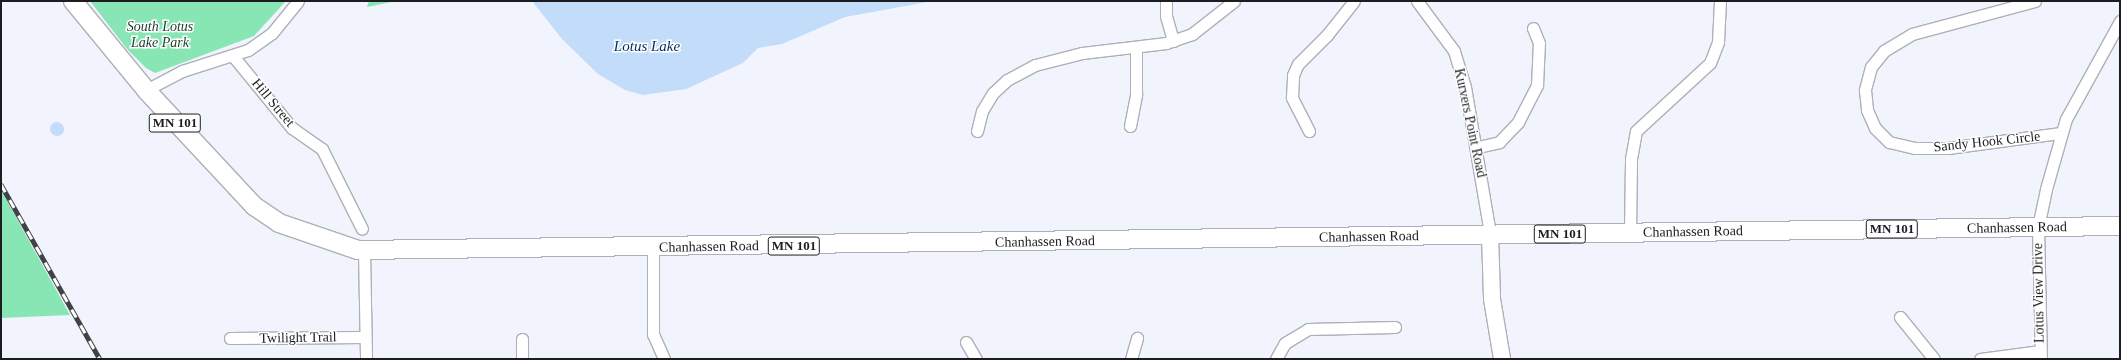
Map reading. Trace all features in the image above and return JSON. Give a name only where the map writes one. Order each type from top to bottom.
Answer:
[{"type":"main road","name":"Chanhassen Road","points":[[73,1],[146,90],[254,206],[279,223],[364,251],[2120,226]]},
{"type":"street","points":[[146,90],[182,71],[233,56],[272,33],[298,1]]},
{"type":"street","points":[[1166,1],[1166,16],[1173,41]]},
{"type":"street","points":[[977,132],[982,111],[993,93],[1007,80],[1035,65],[1082,53],[1136,49],[1173,41],[1192,34],[1234,1]]},
{"type":"street","points":[[1309,130],[1292,97],[1293,75],[1298,64],[1327,36],[1354,1]]},
{"type":"street","name":"Kurvers Point Road","points":[[1417,1],[1454,51],[1478,147],[1490,234]]},
{"type":"street","points":[[1630,232],[1631,159],[1636,131],[1710,63],[1718,42],[1720,1]]},
{"type":"street","name":"Sandy Hook Circle","points":[[2035,1],[1912,34],[1884,51],[1871,67],[1865,90],[1867,110],[1875,128],[1889,142],[1907,147],[1948,148],[2061,133]]},
{"type":"street","name":"Lotus View Drive","points":[[2040,355],[2038,227],[2061,133],[2120,21]]},
{"type":"street","points":[[1478,147],[1499,142],[1518,122],[1536,85],[1539,43],[1533,28]]},
{"type":"street","points":[[1130,126],[1136,94],[1136,49]]},
{"type":"street","name":"Hill Street","points":[[233,56],[292,128],[322,149],[362,229]]},
{"type":"street","points":[[1490,234],[1492,299],[1502,359]]},
{"type":"street","points":[[652,248],[653,334],[664,359]]},
{"type":"street","points":[[364,251],[366,359]]},
{"type":"street","points":[[1900,317],[1934,359]]},
{"type":"street","points":[[1276,359],[1285,343],[1308,329],[1395,327]]},
{"type":"street","name":"Twilight Trail","points":[[230,338],[365,337]]},
{"type":"street","points":[[1131,359],[1137,338]]},
{"type":"street","points":[[522,339],[522,359]]},
{"type":"street","points":[[966,342],[976,359]]},
{"type":"street","points":[[1980,359],[2040,355]]},
{"type":"green space","name":"South Lotus Lake Park","points":[[90,1],[286,1],[254,36],[155,73],[146,68],[127,49]]},
{"type":"green space","points":[[369,1],[396,1],[367,7]]},
{"type":"green space","points":[[1,190],[70,315],[1,318]]},
{"type":"water","name":"Lotus Lake","points":[[532,1],[933,1],[845,17],[782,44],[758,48],[743,63],[686,89],[643,95],[625,90],[598,74],[562,39]]},
{"type":"water","points":[[57,122],[62,124],[64,129],[62,134],[57,136],[52,134],[50,129],[52,124]]},
{"type":"railway","points":[[1,184],[100,359]]}]
